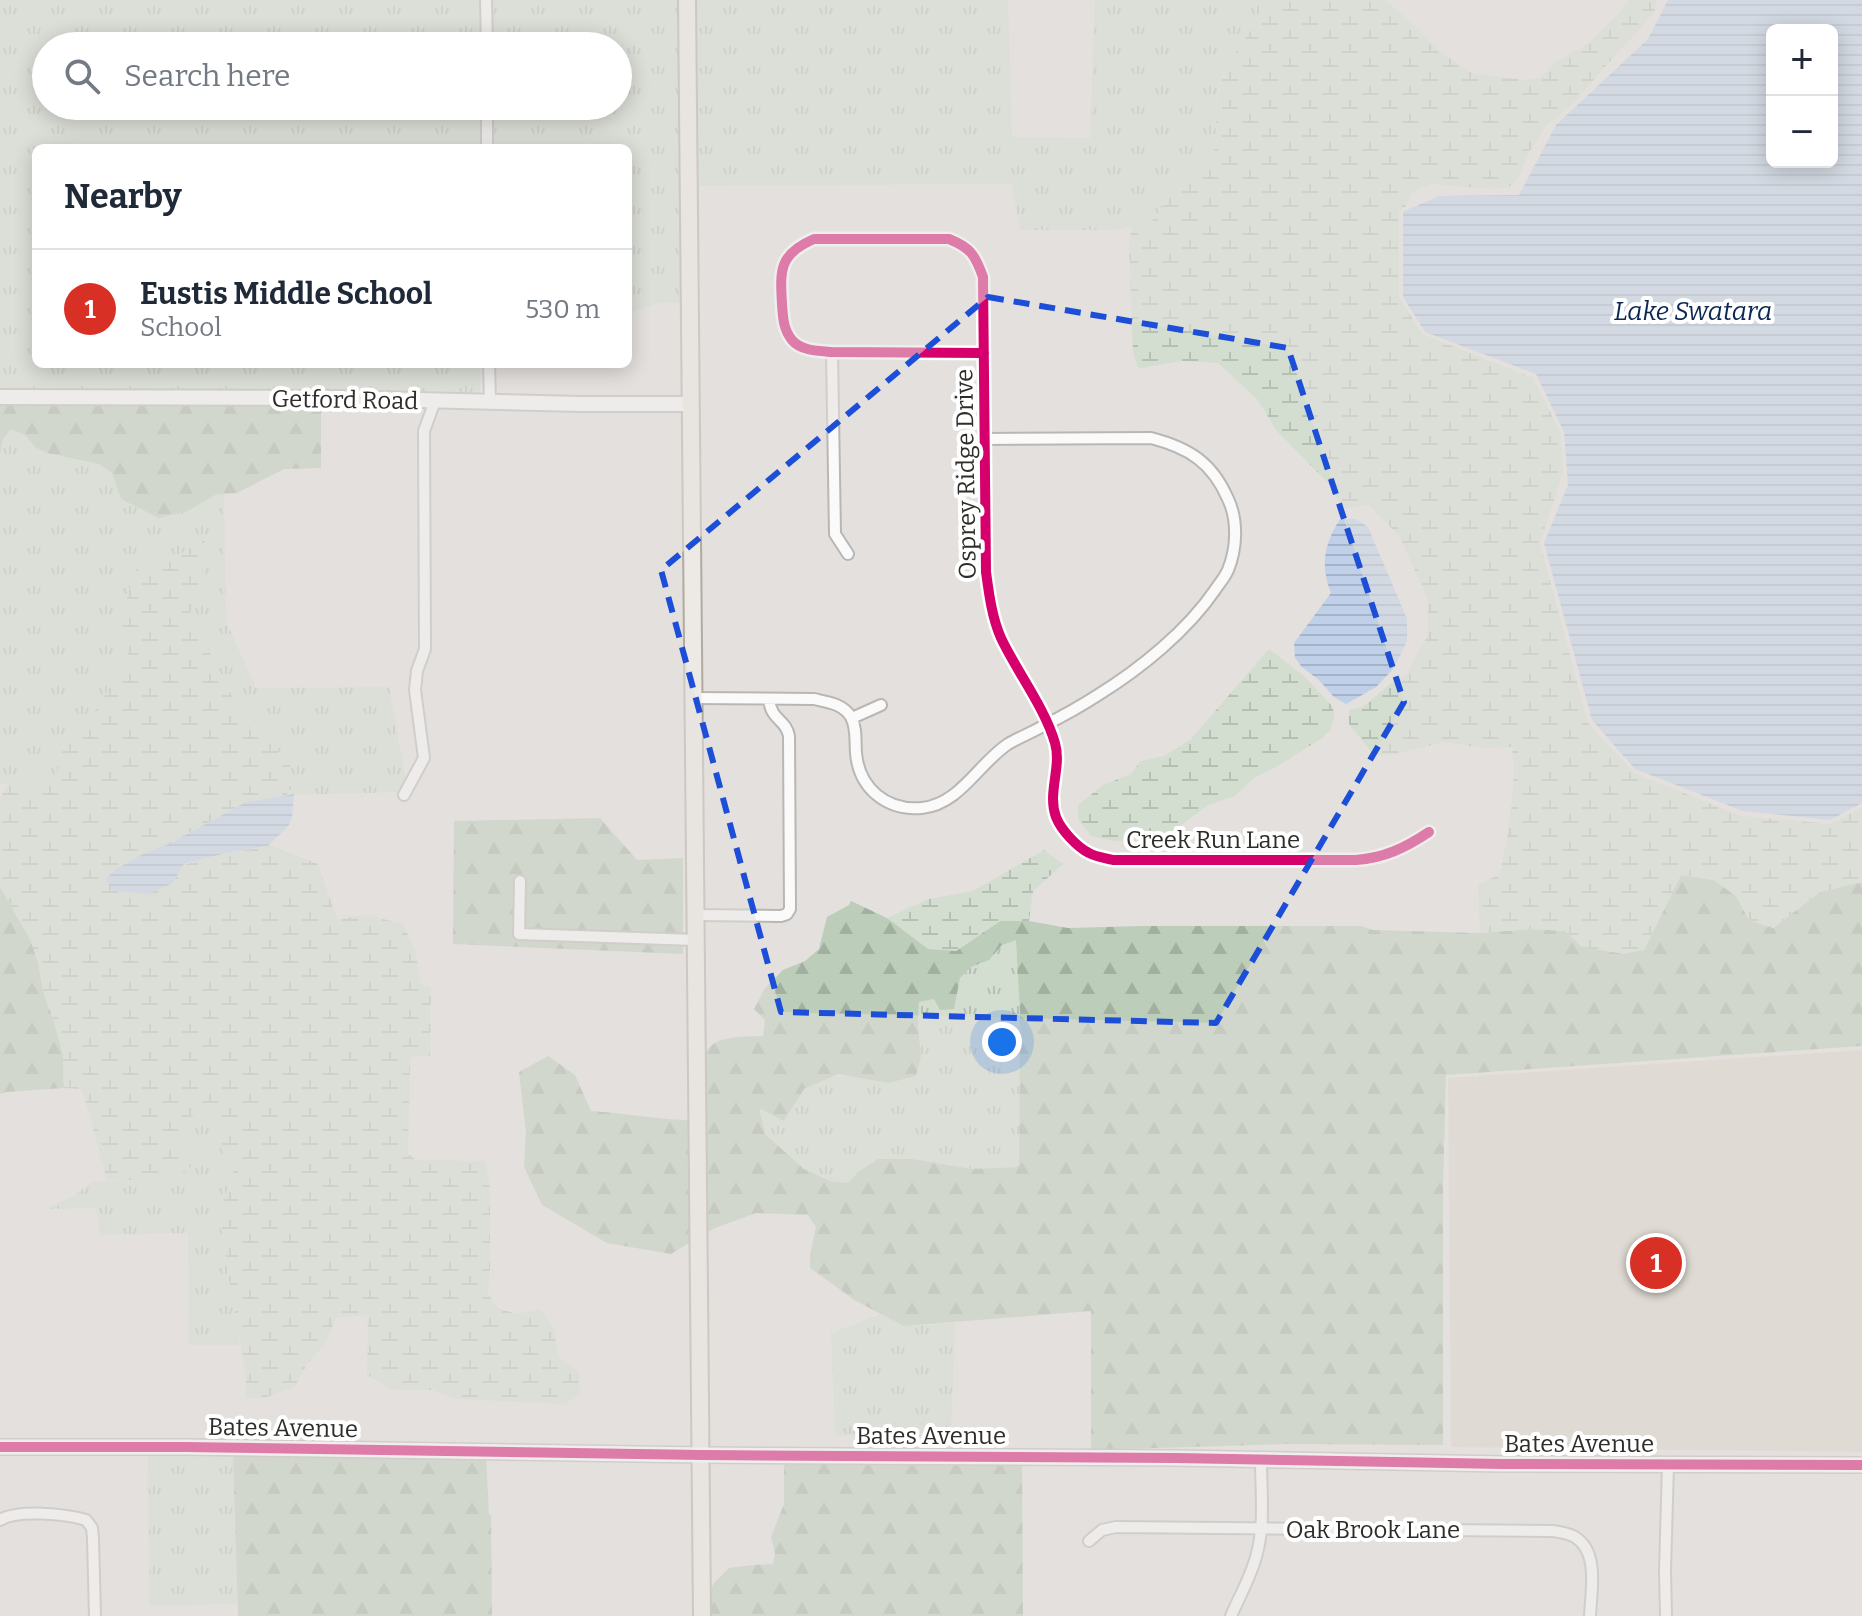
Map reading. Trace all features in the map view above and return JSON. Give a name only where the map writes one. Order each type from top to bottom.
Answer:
[{"type":"main road","points":[[687,0],[702,1616]]},
{"type":"street","points":[[486,0],[487,32]]},
{"type":"street","points":[[487,120],[487,144]]},
{"type":"street","name":"Osprey Ridge Drive","points":[[984,353],[809,350],[793,342],[784,327],[780,275],[787,258],[799,245],[814,239],[949,239],[965,245],[977,258],[983,277],[984,353],[984,439],[986,572],[1000,636],[1047,724]]},
{"type":"street","points":[[832,352],[835,534],[848,554]]},
{"type":"street","points":[[489,368],[490,402]]},
{"type":"street","name":"Getford Road","points":[[0,397],[337,398],[691,404]]},
{"type":"street","points":[[404,795],[424,758],[415,690],[417,671],[425,649],[424,431],[435,401]]},
{"type":"street","points":[[694,698],[814,699],[830,702],[844,709],[852,718],[861,775],[884,802],[904,808],[941,804],[957,794],[995,752],[1099,695],[1156,654],[1205,605],[1228,572],[1236,526],[1231,504],[1219,479],[1200,460],[1176,445],[1151,438],[984,439]]},
{"type":"street","points":[[696,915],[783,916],[790,909],[789,734],[785,725],[772,713],[769,699]]},
{"type":"street","points":[[852,718],[881,705]]},
{"type":"street","name":"Creek Run Lane","points":[[1047,724],[1057,757],[1053,795],[1057,818],[1072,840],[1089,853],[1113,860],[1356,860],[1377,858],[1408,846],[1429,832]]},
{"type":"street","points":[[520,881],[519,934],[696,940]]},
{"type":"street","name":"Bates Avenue","points":[[0,1447],[1503,1464],[1862,1465]]},
{"type":"street","points":[[1231,1616],[1258,1550],[1261,1460]]},
{"type":"street","points":[[1666,1616],[1668,1464]]},
{"type":"street","points":[[0,1520],[8,1516],[61,1515],[90,1523],[94,1552],[95,1616]]},
{"type":"street","name":"Oak Brook Lane","points":[[1089,1541],[1102,1530],[1116,1527],[1553,1531],[1570,1534],[1581,1542],[1588,1553],[1592,1570],[1590,1616]]},
{"type":"highlighted area","points":[[988,297],[1288,348],[1404,702],[1216,1023],[781,1012],[661,570]]},
{"type":"shaded area","points":[[1862,1050],[1862,1452],[1451,1447],[1448,1078]]},
{"type":"green space","points":[[0,0],[682,0],[686,302],[659,303],[632,312],[632,144],[32,144],[32,368],[480,368],[480,397],[0,392]]},
{"type":"green space","points":[[691,0],[1008,0],[1012,137],[1090,138],[1095,0],[1265,0],[1219,86],[1216,148],[1151,222],[1116,230],[1020,230],[1012,184],[693,186]]},
{"type":"green space","points":[[1265,0],[1385,0],[1442,53],[1472,73],[1525,80],[1540,78],[1555,62],[1586,45],[1630,0],[1657,0],[1654,12],[1578,99],[1546,126],[1529,152],[1518,178],[1509,187],[1489,189],[1430,184],[1412,193],[1405,207],[1399,211],[1399,297],[1422,334],[1533,378],[1561,434],[1563,472],[1540,544],[1588,723],[1634,773],[1742,816],[1831,824],[1862,807],[1862,882],[1820,892],[1773,928],[1749,920],[1736,896],[1714,880],[1681,875],[1644,950],[1624,954],[1582,947],[1565,931],[1532,929],[1480,933],[1478,885],[1500,874],[1506,844],[1513,794],[1512,747],[1483,748],[1444,742],[1386,756],[1373,754],[1349,724],[1349,710],[1363,707],[1406,675],[1428,635],[1428,600],[1400,537],[1369,505],[1344,509],[1329,484],[1276,430],[1258,400],[1218,363],[1182,361],[1142,368],[1138,367],[1133,353],[1129,246],[1132,226],[1151,222],[1216,148],[1217,106],[1223,76],[1258,18]]},
{"type":"green space","points":[[0,402],[321,404],[321,468],[284,469],[237,493],[217,494],[188,511],[159,518],[121,499],[112,473],[99,464],[47,453],[36,448],[25,435],[11,429],[3,439],[0,455]]},
{"type":"green space","points":[[11,429],[25,435],[36,448],[47,453],[99,464],[112,473],[121,499],[188,511],[217,494],[224,494],[226,621],[256,688],[389,687],[408,792],[286,795],[292,787],[270,741],[250,722],[229,691],[207,647],[186,618],[201,595],[204,539],[174,558],[138,564],[118,627],[129,657],[93,714],[66,736],[55,783],[0,784],[0,455],[3,438]]},
{"type":"green space","points":[[205,538],[201,595],[187,618],[249,722],[290,765],[292,787],[286,795],[246,802],[169,844],[143,854],[173,883],[184,865],[226,853],[272,846],[318,864],[337,919],[367,915],[403,924],[416,953],[420,983],[431,988],[430,1056],[410,1057],[408,1154],[416,1160],[486,1161],[490,1191],[488,1294],[498,1308],[516,1314],[540,1310],[553,1326],[559,1358],[579,1372],[581,1394],[564,1404],[456,1399],[432,1390],[393,1390],[367,1375],[368,1315],[336,1318],[325,1344],[308,1363],[294,1387],[264,1398],[246,1398],[246,1374],[219,1214],[234,1179],[232,1161],[221,1148],[222,1124],[215,1113],[198,1114],[183,1123],[175,1144],[189,1148],[199,1157],[186,1172],[162,1172],[138,1180],[107,1180],[82,1089],[64,1088],[63,1055],[43,991],[38,962],[30,939],[0,887],[0,797],[9,784],[55,783],[66,736],[93,714],[129,657],[118,627],[138,563],[174,558]]},
{"type":"green space","points":[[1269,649],[1305,677],[1333,707],[1334,719],[1330,730],[1322,738],[1254,778],[1235,796],[1208,805],[1161,840],[1115,841],[1091,836],[1078,819],[1078,805],[1103,785],[1131,774],[1141,761],[1164,756],[1191,739]]},
{"type":"green space","points":[[600,818],[637,860],[683,858],[683,954],[453,944],[454,821]]},
{"type":"green space","points":[[1044,850],[1063,864],[1033,891],[1029,921],[1000,921],[956,951],[928,949],[887,918],[929,899],[973,891]]},
{"type":"green space","points":[[1681,875],[1714,880],[1736,896],[1749,920],[1773,928],[1820,892],[1862,882],[1862,1046],[1446,1075],[1443,1445],[1287,1444],[1091,1450],[1091,1311],[904,1326],[856,1301],[810,1268],[816,1227],[808,1215],[756,1213],[703,1235],[704,1058],[708,1049],[724,1039],[763,1036],[765,1020],[754,1009],[765,988],[783,970],[805,961],[819,949],[827,917],[851,901],[900,927],[956,951],[1000,921],[1029,921],[1068,928],[1361,926],[1373,930],[1478,933],[1532,929],[1565,931],[1582,947],[1644,950]],"holes":[[[1016,940],[1020,1013],[1019,1167],[972,1169],[913,1159],[878,1159],[848,1183],[830,1181],[804,1169],[765,1134],[759,1108],[784,1121],[804,1089],[838,1074],[888,1083],[916,1076],[921,1056],[919,1002],[934,999],[940,1010],[954,1009],[960,978],[971,967],[989,960],[1002,945]]]},
{"type":"green space","points":[[0,887],[30,939],[38,962],[43,991],[63,1055],[64,1088],[0,1094]]},
{"type":"green space","points":[[1016,939],[1020,1013],[1019,1167],[972,1169],[913,1159],[858,1172],[848,1183],[830,1181],[804,1169],[765,1134],[759,1107],[784,1121],[800,1095],[816,1082],[846,1076],[888,1083],[921,1056],[919,1002],[934,998],[954,1009],[960,978],[971,967],[989,959],[1002,945]]},
{"type":"green space","points":[[548,1056],[575,1075],[591,1111],[693,1120],[694,1240],[671,1254],[607,1243],[542,1205],[524,1167],[526,1132],[519,1072]]},
{"type":"green space","points":[[196,1113],[215,1113],[222,1124],[221,1148],[232,1161],[234,1179],[219,1214],[240,1345],[189,1345],[188,1233],[100,1235],[96,1208],[45,1209],[75,1195],[92,1182],[138,1180],[162,1172],[186,1172],[189,1148],[175,1144],[184,1122]]},
{"type":"green space","points":[[881,1314],[904,1326],[955,1323],[951,1436],[835,1435],[831,1333]]},
{"type":"green space","points":[[233,1453],[238,1604],[150,1606],[148,1454]]},
{"type":"green space","points":[[233,1453],[486,1456],[491,1515],[492,1616],[238,1616]]},
{"type":"green space","points":[[784,1460],[1022,1462],[1023,1616],[707,1616],[707,1597],[714,1583],[729,1568],[773,1564],[775,1553],[771,1537],[784,1504]]},
{"type":"water","name":"Lake Swatara","points":[[1668,0],[1862,0],[1862,803],[1830,820],[1743,811],[1635,769],[1592,720],[1544,543],[1568,485],[1564,432],[1536,374],[1425,332],[1403,297],[1403,212],[1439,196],[1519,195],[1556,125],[1648,39]]},
{"type":"water","points":[[1340,519],[1356,519],[1368,527],[1407,619],[1407,641],[1394,668],[1376,687],[1346,704],[1302,667],[1295,658],[1294,643],[1331,593],[1325,555]]},
{"type":"water","points":[[294,794],[289,825],[268,846],[184,864],[173,883],[149,894],[114,891],[105,880],[116,869],[143,854],[169,844],[246,802]]},
{"type":"cycle path","points":[[984,353],[832,352],[800,346],[789,336],[784,323],[781,282],[784,264],[794,251],[814,239],[949,239],[967,249],[977,263],[983,277],[986,572],[990,597],[1001,638],[1045,717],[1055,743],[1054,808],[1058,822],[1070,838],[1089,853],[1113,860],[1356,860],[1394,851],[1429,832]]},
{"type":"cycle path","points":[[0,1447],[1503,1464],[1862,1465]]},
{"type":"place","name":"Eustis Middle School","points":[[1656,1263]]}]
